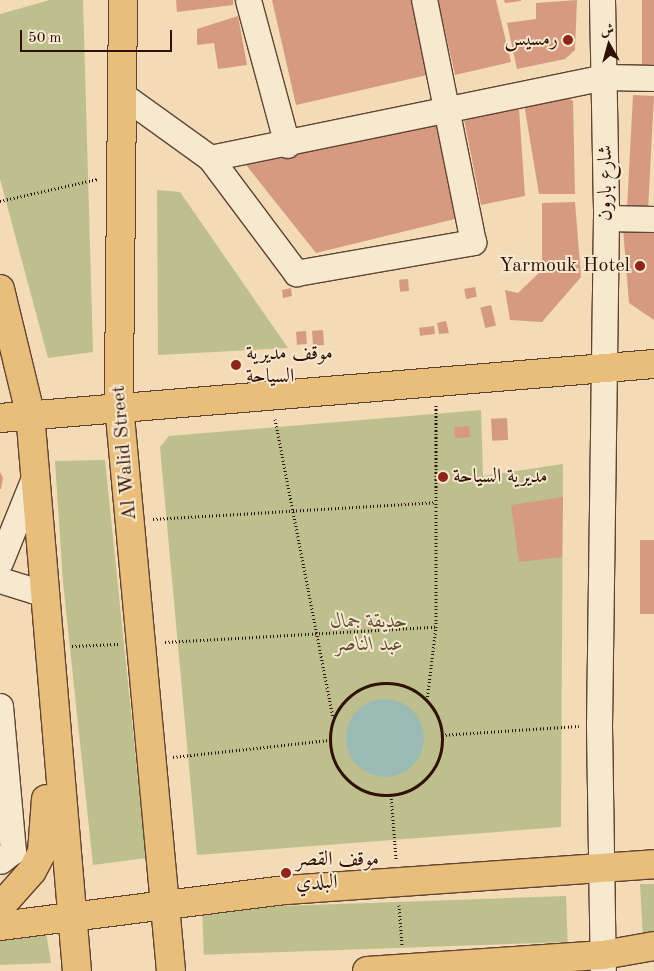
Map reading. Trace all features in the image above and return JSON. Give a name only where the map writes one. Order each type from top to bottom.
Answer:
[{"type":"main road","name":"Al Walid Street","points":[[123,0],[120,405],[171,971]]},
{"type":"main road","points":[[0,289],[30,413],[77,971]]},
{"type":"main road","points":[[0,418],[30,413],[120,405],[603,365],[654,364]]},
{"type":"main road","points":[[0,907],[32,871],[42,852],[47,778],[56,736]]},
{"type":"main road","points":[[0,926],[166,905],[397,880],[654,864]]},
{"type":"main road","points":[[367,971],[404,968],[603,963],[654,946]]},
{"type":"street","points":[[248,0],[287,145]]},
{"type":"street","points":[[121,94],[210,158],[296,273],[473,242],[424,0]]},
{"type":"street","name":"شارع بارون","points":[[602,0],[605,78],[606,218],[599,726],[603,963]]},
{"type":"street","points":[[210,158],[287,145],[605,78],[654,78]]},
{"type":"street","points":[[606,218],[654,219]]},
{"type":"street","points":[[0,562],[36,473]]},
{"type":"street","points":[[0,580],[45,594]]},
{"type":"street","points":[[0,706],[13,851],[0,861]]},
{"type":"path","points":[[0,201],[121,173]]},
{"type":"path","points":[[268,393],[294,511],[316,635],[334,717],[329,740],[338,769],[348,781],[375,794],[391,795],[423,781],[437,760],[442,734],[427,701],[436,627],[435,502],[437,379]]},
{"type":"path","points":[[131,522],[435,502]]},
{"type":"path","points":[[49,648],[436,627]]},
{"type":"path","points":[[334,717],[354,693],[376,684],[400,684],[427,701]]},
{"type":"path","points":[[442,734],[599,726]]},
{"type":"path","points":[[153,759],[329,740]]},
{"type":"path","points":[[391,795],[404,968]]},
{"type":"green space","points":[[50,0],[83,0],[93,352],[48,358],[0,179],[0,14]]},
{"type":"green space","points":[[157,190],[180,192],[288,348],[158,355]]},
{"type":"green space","name":"حديقة جمال عبد الناصر","points":[[481,410],[483,476],[563,464],[561,827],[197,855],[160,447],[169,436]]},
{"type":"green space","points":[[105,460],[146,858],[93,865],[63,582],[55,461]]},
{"type":"green space","points":[[640,884],[654,884],[654,934],[643,937]]},
{"type":"green space","points":[[566,896],[568,942],[204,955],[202,909]]},
{"type":"green space","points":[[46,932],[51,963],[0,965],[0,940]]},
{"type":"water","points":[[385,699],[400,702],[417,716],[421,723],[424,738],[421,753],[407,770],[400,774],[385,777],[370,774],[353,760],[349,753],[346,738],[349,723],[363,706],[370,702]]},
{"type":"building","points":[[176,0],[233,0],[233,5],[177,12]]},
{"type":"building","points":[[272,0],[419,0],[436,73],[296,105]]},
{"type":"building","points":[[438,0],[496,0],[511,62],[455,75]]},
{"type":"building","points":[[504,0],[521,0],[521,1],[505,3]]},
{"type":"building","points":[[577,0],[575,50],[565,59],[517,69],[507,23],[536,19],[536,3]]},
{"type":"building","points":[[642,0],[654,0],[654,68],[642,68]]},
{"type":"building","points":[[238,16],[247,65],[218,69],[214,43],[197,45],[197,29]]},
{"type":"building","points":[[633,95],[654,96],[648,208],[627,207]]},
{"type":"building","points":[[565,96],[573,101],[575,194],[539,194],[524,104]]},
{"type":"building","points":[[519,109],[525,196],[481,205],[464,119]]},
{"type":"building","points":[[442,118],[459,218],[316,253],[246,165]]},
{"type":"building","points":[[575,202],[581,277],[542,322],[510,320],[505,290],[518,293],[542,270],[542,203]]},
{"type":"building","name":"Yarmouk Hotel","points":[[623,228],[654,229],[654,320],[629,303]]},
{"type":"building","points":[[408,279],[409,291],[400,292],[399,280]]},
{"type":"building","points":[[475,287],[477,297],[466,299],[464,289]]},
{"type":"building","points":[[291,288],[292,296],[283,298],[282,290]]},
{"type":"building","points":[[491,305],[496,325],[485,328],[480,308]]},
{"type":"building","points":[[446,321],[449,333],[439,334],[437,323]]},
{"type":"building","points":[[434,326],[435,334],[420,336],[419,328]]},
{"type":"building","points":[[323,330],[324,345],[313,346],[312,331]]},
{"type":"building","points":[[306,331],[307,344],[297,345],[296,332]]},
{"type":"building","points":[[507,418],[508,440],[492,441],[491,419]]},
{"type":"building","points":[[469,426],[470,437],[455,438],[454,427]]},
{"type":"building","points":[[0,472],[3,478],[1,489],[0,489]]},
{"type":"building","points":[[563,497],[562,557],[519,562],[511,505]]},
{"type":"building","points":[[640,540],[654,540],[654,614],[640,614]]},
{"type":"place","name":"رمسيس","points":[[568,40]]},
{"type":"place","name":"Yarmouk Hotel","points":[[640,266]]},
{"type":"place","name":"موقف مديرية السياحة","points":[[236,365]]},
{"type":"place","name":"مديرية السياحة","points":[[443,477]]},
{"type":"place","name":"موقف القصر البلدي","points":[[286,873]]}]
